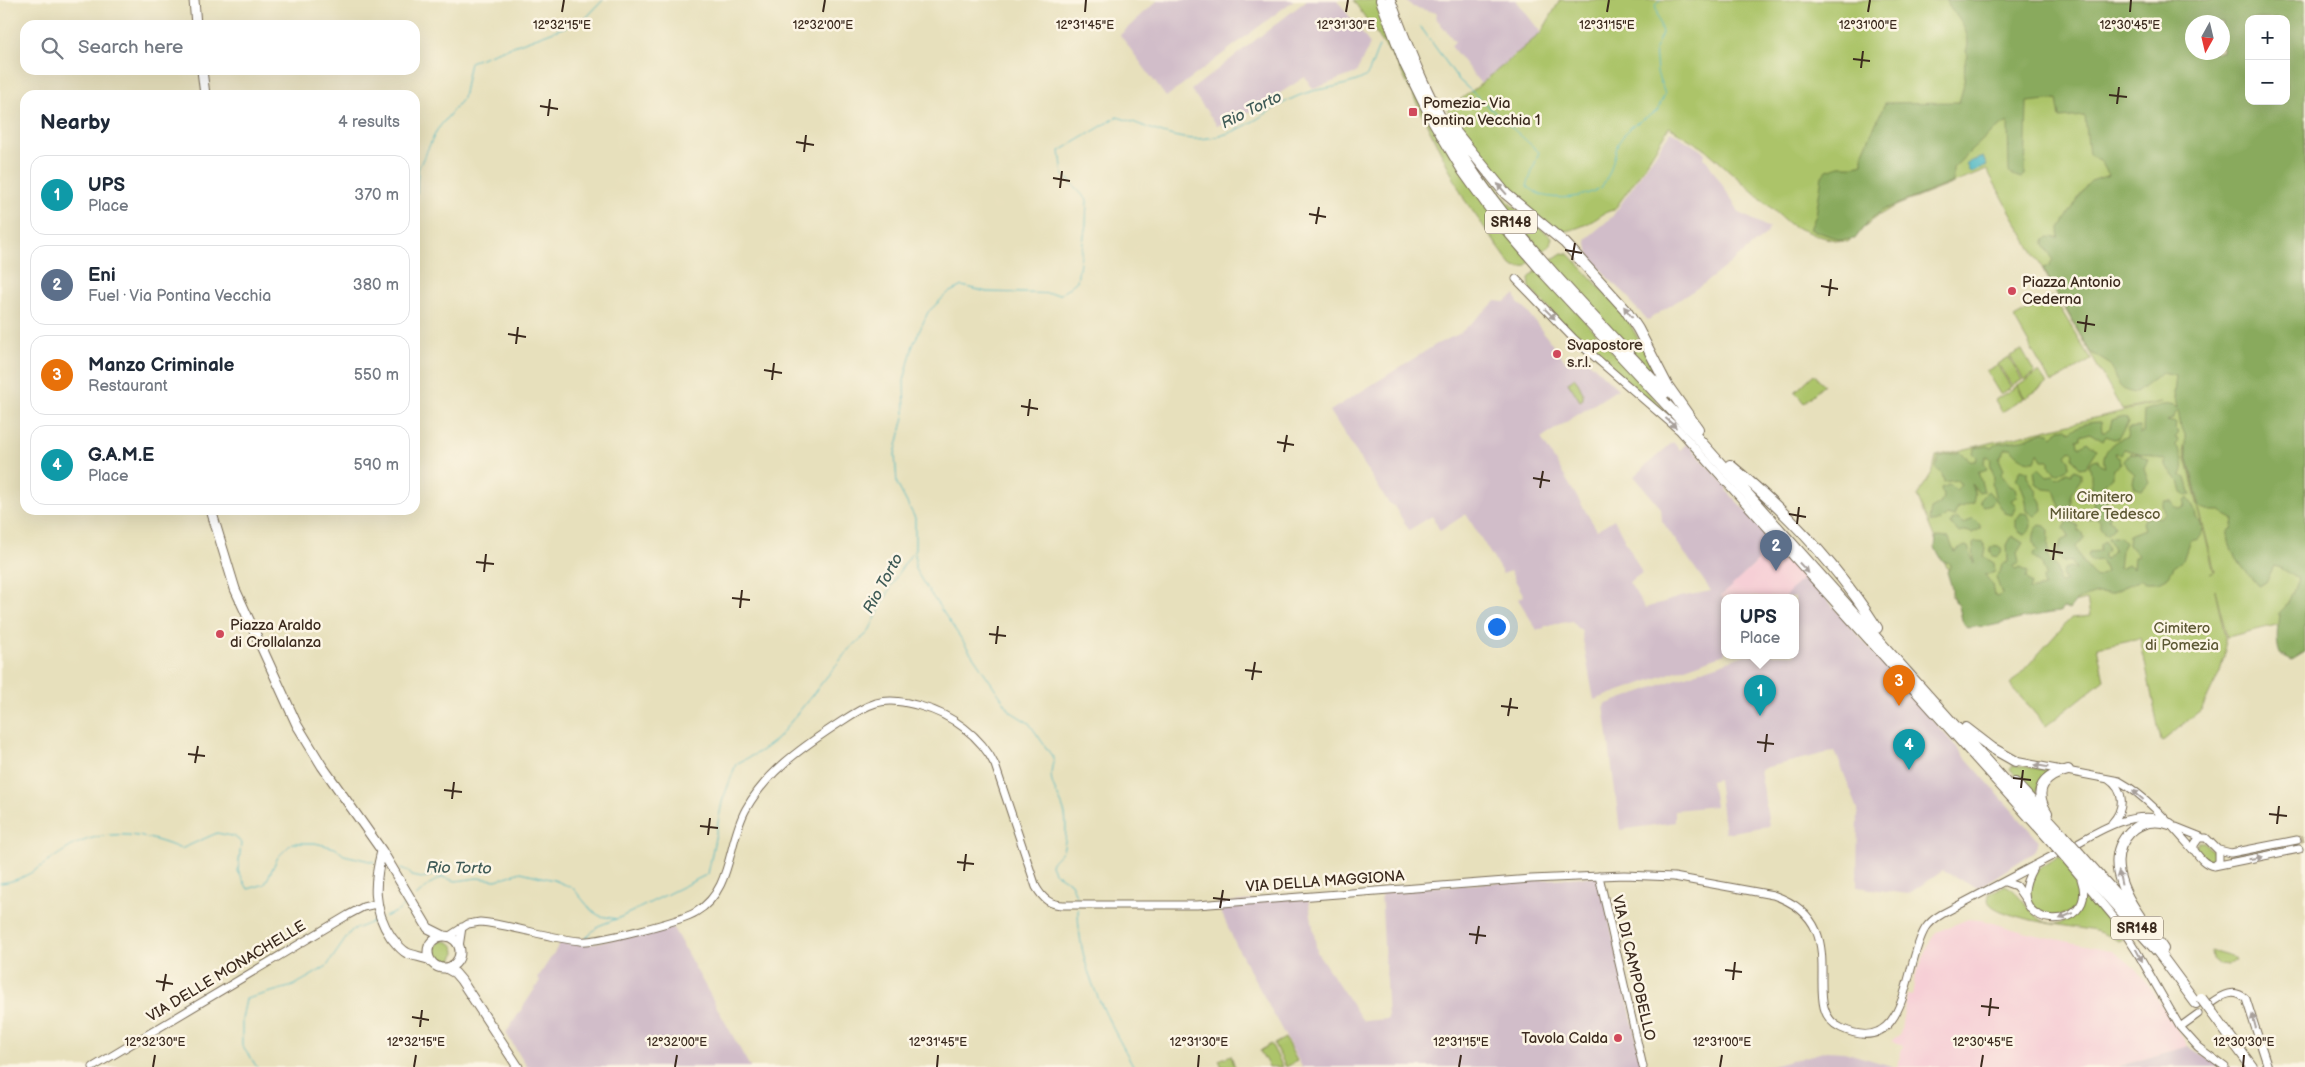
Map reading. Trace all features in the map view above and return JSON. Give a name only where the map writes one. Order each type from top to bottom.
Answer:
[{"type":"highway","points":[[1381,0],[1396,27]]},
{"type":"highway","points":[[1390,0],[1396,27],[1431,117],[1472,178]]},
{"type":"highway","points":[[1401,41],[1472,178]]},
{"type":"highway","points":[[1433,104],[1506,194],[1565,243],[1625,308],[1640,332],[1667,385],[1698,429]]},
{"type":"highway","name":"SR148","points":[[1472,178],[1500,209],[1545,268],[2057,837]]},
{"type":"highway","name":"SR148","points":[[1545,268],[1698,429],[1966,728],[2073,857],[2154,948],[2252,1067]]},
{"type":"highway","points":[[1966,728],[1992,748],[2016,761]]},
{"type":"highway","points":[[2057,837],[2043,806],[2040,797],[2041,789],[2047,778],[2068,770]]},
{"type":"highway","points":[[2004,780],[2033,822]]},
{"type":"highway","points":[[2163,949],[2126,895],[2118,868],[2123,843],[2133,829],[2148,822],[2170,824]]},
{"type":"highway","name":"SR148","points":[[2073,857],[2163,949],[2204,1008]]},
{"type":"highway","points":[[2204,1008],[2243,1067]]},
{"type":"main road","points":[[194,0],[196,20]]},
{"type":"main road","points":[[203,75],[204,90]]},
{"type":"main road","points":[[212,515],[235,590],[292,715],[319,762],[382,851],[428,928],[430,960]]},
{"type":"main road","points":[[382,851],[376,877],[376,904],[386,927],[401,948],[407,953],[430,960],[438,968],[446,968],[455,973],[518,1067]]},
{"type":"main road","points":[[428,928],[454,940],[459,946],[458,960],[461,980]]},
{"type":"main road","points":[[415,955],[437,938],[446,937]]},
{"type":"main road","points":[[446,968],[458,960]]},
{"type":"street","points":[[1516,279],[1574,339],[1682,434],[2033,822],[2057,837]]},
{"type":"street","name":"VIA DELLA MAGGIONA","points":[[446,937],[472,922],[482,922],[583,942],[672,922],[689,916],[703,908],[716,894],[724,876],[743,815],[772,775],[796,752],[857,712],[876,703],[890,701],[915,704],[940,713],[966,729],[985,747],[995,765],[1036,887],[1044,898],[1055,904],[1202,905],[1531,879],[1599,876],[1674,877],[1767,893],[1791,903],[1806,916],[1819,935],[1823,964],[1822,1001],[1825,1013],[1834,1025],[1849,1032],[1866,1035],[1884,1028],[1899,1007],[1908,987],[1920,939],[1930,923],[1942,914],[2056,854]]},
{"type":"street","points":[[2016,761],[2118,780],[2128,786],[2170,824],[2206,864],[2214,866],[2299,849]]},
{"type":"street","points":[[2101,776],[2115,784],[2121,798],[2119,814],[2109,826]]},
{"type":"street","points":[[2078,842],[2124,820],[2141,817],[2158,818],[2188,834],[2208,840],[2219,850],[2231,853],[2297,840]]},
{"type":"street","points":[[2193,850],[2196,840],[2201,837]]},
{"type":"street","points":[[2214,866],[2219,861],[2219,850]]},
{"type":"street","points":[[2005,882],[2016,886],[2034,912],[2041,916],[2054,920],[2067,917],[2075,912],[2081,902],[2083,887],[2073,857]]},
{"type":"street","points":[[2026,899],[2026,883],[2034,866]]},
{"type":"street","name":"VIA DI CAMPOBELLO","points":[[1599,876],[1643,1067]]},
{"type":"street","points":[[2080,876],[2097,895],[2133,945],[2180,1027],[2198,1047],[2225,1067]]},
{"type":"street","name":"VIA DELLE MONACHELLE","points":[[93,1067],[348,915],[376,904]]},
{"type":"street","points":[[459,946],[462,927]]},
{"type":"street","points":[[2180,1027],[2223,995],[2232,993],[2245,998],[2250,1007],[2268,1067]]},
{"type":"shaded area","points":[[1158,0],[1294,0],[1166,97],[1120,35]]},
{"type":"shaded area","points":[[1307,0],[1337,0],[1370,44],[1356,73],[1313,89],[1305,77],[1229,123],[1217,125],[1191,90]]},
{"type":"shaded area","points":[[1405,0],[1516,0],[1541,33],[1481,84],[1451,46],[1455,42],[1436,18],[1437,13],[1413,7]]},
{"type":"shaded area","points":[[1671,131],[1705,153],[1703,158],[1707,161],[1740,213],[1769,228],[1767,234],[1705,283],[1648,320],[1632,304],[1629,297],[1608,278],[1589,254],[1586,239],[1612,217]]},
{"type":"shaded area","points":[[1515,295],[1518,303],[1526,310],[1565,361],[1579,352],[1618,389],[1541,438],[1597,530],[1614,519],[1642,573],[1629,582],[1645,608],[1680,597],[1711,591],[1662,521],[1661,508],[1634,476],[1673,442],[1680,450],[1687,443],[1726,486],[1728,492],[1774,541],[1757,557],[1757,562],[1721,594],[1721,655],[1594,700],[1581,629],[1572,621],[1545,626],[1537,630],[1518,599],[1524,596],[1510,571],[1503,574],[1466,514],[1440,531],[1432,516],[1409,530],[1394,506],[1388,502],[1330,411],[1437,344],[1459,334],[1496,301],[1504,302]]},
{"type":"shaded area","points":[[1774,541],[1807,577],[1787,594],[1722,594],[1757,562],[1757,557]]},
{"type":"shaded area","points":[[1804,577],[1807,577],[2039,841],[2034,852],[1978,888],[1943,871],[1908,894],[1857,887],[1858,809],[1835,751],[1760,769],[1769,826],[1725,833],[1718,779],[1711,781],[1715,806],[1675,810],[1675,822],[1620,830],[1604,705],[1734,659],[1799,659],[1799,594],[1787,594]]},
{"type":"shaded area","points":[[1599,876],[1643,1067],[1302,1067],[1236,945],[1217,903],[1308,896],[1317,952],[1363,1021],[1388,1019],[1381,890]]},
{"type":"shaded area","points":[[1968,919],[1982,920],[2027,933],[2110,950],[2128,962],[2142,975],[2188,1046],[2116,1067],[1897,1067],[1903,1045],[1891,1041],[1900,1034],[1907,995],[1912,996],[1915,977],[1932,937],[1936,932]]},
{"type":"shaded area","points":[[672,926],[750,1067],[527,1067],[506,1033],[540,981],[537,979],[561,942],[591,944]]},
{"type":"shaded area","points":[[2188,1046],[2220,1067],[2117,1067],[2164,1053]]},
{"type":"shaded area","points":[[1827,1051],[1844,1052],[1895,1067],[1768,1067]]},
{"type":"green space","points":[[1353,0],[1380,0],[1407,72],[1530,262],[1526,266],[1519,268],[1511,265],[1464,199],[1397,63]]},
{"type":"green space","points":[[1560,0],[2305,0],[2305,618],[2227,637],[2215,590],[2225,636],[2225,652],[2220,672],[2202,709],[2164,740],[2161,741],[2140,638],[2097,647],[2104,680],[2046,726],[2010,685],[2071,618],[2090,616],[2087,600],[1971,625],[1917,496],[1933,471],[1936,456],[2161,402],[2122,410],[1987,170],[1893,207],[1873,219],[1848,242],[1840,241],[1818,236],[1789,224],[1705,149],[1669,127],[1639,175],[1614,210],[1580,227],[1558,232],[1505,189],[1447,110],[1541,33]],"holes":[[[2183,445],[2215,572],[2210,574],[2214,572]]]},
{"type":"green space","name":"Cimitero Militare Tedesco","points":[[1945,0],[2305,0],[2305,652],[2292,660],[2280,654],[2278,644],[2279,613],[2287,605],[2298,579],[2281,568],[2274,566],[2266,582],[2258,586],[2230,546],[2228,531],[2232,529],[2234,520],[2222,511],[2210,511],[2200,507],[2185,447],[2185,434],[2181,428],[2178,410],[2172,419],[2167,421],[2176,423],[2175,429],[2179,433],[2175,438],[2178,439],[2176,446],[2182,456],[2183,464],[2181,475],[2186,478],[2191,495],[2187,496],[2182,493],[2179,481],[2165,466],[2165,460],[2124,449],[2121,454],[2115,453],[2120,458],[2121,464],[2113,470],[2113,477],[2103,485],[2106,489],[2107,504],[2112,512],[2109,519],[2114,525],[2113,529],[2106,535],[2100,527],[2100,520],[2095,518],[2090,520],[2086,514],[2088,509],[2098,512],[2099,510],[2093,505],[2094,499],[2091,492],[2093,489],[2089,465],[2092,461],[2097,459],[2100,465],[2105,467],[2104,457],[2108,448],[2117,441],[2127,437],[2128,428],[2140,427],[2139,434],[2143,432],[2144,411],[2165,405],[2177,408],[2174,394],[2176,376],[2162,373],[2136,393],[2122,388],[2114,376],[2111,365],[2090,352],[2043,268],[2049,266],[2053,259],[2044,245],[2044,241],[2048,237],[2058,238],[2060,228],[2086,186],[2091,181],[2109,175],[2100,160],[2089,155],[2085,116],[2060,118],[2057,99],[2027,102],[2025,175],[2021,178],[2010,174],[2009,171],[2008,122],[1991,132],[1953,168],[1953,182],[1885,209],[1869,220],[1855,239],[1841,240],[1810,229],[1816,215],[1822,176],[1827,170],[1839,166],[1863,164],[1863,152],[1885,103],[1959,102],[1964,85],[1965,62],[1968,56],[1966,51],[1967,37],[1962,24]]},
{"type":"green space","points":[[1468,150],[1511,205],[1552,237],[1550,246],[1542,251],[1495,197],[1465,152]]},
{"type":"green space","points":[[1562,253],[1569,254],[1625,315],[1661,381],[1659,382],[1551,260]]},
{"type":"green space","points":[[1538,269],[1680,427],[1577,339],[1530,288],[1529,278]]},
{"type":"green space","points":[[2053,296],[2091,360],[2051,383],[2014,318]]},
{"type":"green space","points":[[2022,350],[2035,373],[2024,380],[2010,356]]},
{"type":"green space","points":[[2009,357],[2022,380],[2012,386],[1998,364]]},
{"type":"green space","points":[[1997,365],[2011,387],[2000,394],[1986,371]]},
{"type":"green space","points":[[2039,372],[2047,384],[2025,398],[2018,386]]},
{"type":"green space","points":[[1814,374],[1824,385],[1804,403],[1795,392]]},
{"type":"green space","points":[[1575,377],[1583,393],[1583,399],[1580,401],[1568,382]]},
{"type":"green space","points":[[2017,386],[2024,398],[2002,412],[1995,400]]},
{"type":"green space","points":[[2120,417],[2127,418],[2128,423],[2118,438],[2114,439],[2106,436],[2103,441],[2090,433],[2081,436],[2081,439],[2077,440],[2078,446],[2082,446],[2087,441],[2097,450],[2086,467],[2079,468],[2073,457],[2074,453],[2071,450],[2066,456],[2070,460],[2069,467],[2056,474],[2049,465],[2049,460],[2042,460],[2038,453],[2035,461],[2028,461],[2021,458],[2011,448],[2006,448],[1999,459],[2004,470],[2001,473],[2002,475],[2010,486],[2015,488],[2017,497],[2011,500],[2016,506],[2012,515],[2005,513],[1996,500],[1992,483],[1994,477],[1990,463],[1991,460],[1988,456],[1985,457],[1984,462],[1987,469],[1978,472],[1984,491],[1978,492],[1972,484],[1975,493],[1973,503],[1957,508],[1954,517],[1947,515],[1941,521],[1931,522],[1929,519],[1931,509],[1940,504],[1943,497],[1941,488],[1949,485],[1956,490],[1961,485],[1957,480],[1944,482],[1942,474],[1936,468],[1938,457],[1960,452],[1970,460],[1976,461],[1977,457],[1973,453],[1975,448],[1988,446],[1992,448],[1998,443],[2022,440],[2043,432],[2049,433],[2053,437],[2059,429],[2067,428],[2071,432],[2081,425],[2092,422],[2101,422],[2102,432],[2106,432],[2110,428],[2112,420]]},
{"type":"green space","points":[[2131,453],[2139,454],[2148,460],[2144,469],[2149,482],[2142,490],[2135,488],[2133,482],[2135,474],[2127,467],[2124,461]]},
{"type":"green space","points":[[2039,468],[2047,476],[2054,475],[2057,478],[2067,472],[2072,474],[2072,471],[2075,470],[2081,473],[2081,479],[2071,494],[2071,506],[2067,511],[2060,507],[2054,490],[2044,489],[2036,483],[2034,471]]},
{"type":"green space","points":[[2021,469],[2027,471],[2027,477],[2037,491],[2036,494],[2041,502],[2042,510],[2035,516],[2027,511],[2024,494],[2016,479]]},
{"type":"green space","points":[[1988,491],[1995,499],[1991,504],[1984,506],[1980,502],[1981,498]]},
{"type":"green space","points":[[2188,498],[2202,527],[2201,533],[2199,538],[2190,540],[2183,560],[2173,567],[2167,578],[2159,582],[2145,582],[2142,579],[2109,594],[2096,593],[2077,600],[2069,610],[2063,608],[2060,612],[1990,626],[1967,628],[1962,620],[1959,606],[1952,597],[1952,588],[1947,572],[1950,567],[1949,563],[1943,561],[1935,548],[1936,537],[1949,538],[1954,552],[1965,546],[1968,547],[1974,564],[1973,544],[1976,542],[1983,543],[1986,549],[1984,557],[1994,563],[1995,572],[1985,575],[1992,584],[1994,595],[1998,597],[2002,594],[1996,578],[2000,573],[2002,564],[2008,562],[2007,545],[2012,536],[2023,543],[2017,553],[2019,563],[2013,566],[2015,570],[2021,568],[2028,572],[2026,578],[2031,584],[2029,590],[2044,587],[2042,580],[2046,575],[2042,564],[2033,556],[2034,552],[2038,551],[2034,537],[2035,530],[2040,525],[2045,526],[2049,530],[2048,558],[2057,568],[2058,583],[2066,582],[2062,575],[2064,569],[2070,567],[2076,570],[2072,562],[2063,561],[2057,555],[2061,541],[2069,537],[2064,528],[2069,520],[2078,526],[2078,531],[2083,533],[2084,538],[2076,547],[2079,556],[2097,577],[2106,572],[2101,560],[2091,561],[2088,557],[2089,552],[2100,551],[2100,544],[2105,541],[2108,548],[2107,552],[2104,553],[2104,558],[2106,559],[2114,550],[2108,538],[2120,536],[2125,543],[2121,550],[2119,569],[2129,565],[2133,568],[2134,557],[2139,555],[2128,545],[2129,535],[2144,529],[2142,523],[2144,519],[2154,516],[2159,518],[2165,513],[2163,505],[2165,501],[2172,501],[2175,507],[2179,509],[2185,507],[2185,501]]},
{"type":"green space","points":[[2021,513],[2028,514],[2031,522],[2030,529],[2025,534],[2020,533],[2016,527],[2016,520]]},
{"type":"green space","points":[[1956,518],[1964,524],[1973,518],[1980,525],[1980,529],[1972,533],[1966,531],[1959,533],[1951,524]]},
{"type":"green space","points":[[1996,545],[2002,551],[1996,557],[1990,551]]},
{"type":"green space","points":[[2013,765],[2046,770],[2048,773],[2039,782],[2035,796],[2010,769]]},
{"type":"green space","points":[[2198,842],[2204,842],[2216,853],[2217,859],[2215,862],[2206,859],[2196,849]]},
{"type":"green space","points":[[2059,856],[2078,877],[2081,885],[2080,901],[2071,912],[2052,918],[2032,908],[2027,894],[2034,871]]},
{"type":"green space","points":[[2005,885],[2021,898],[2034,914],[2050,923],[2005,913],[1994,907],[1988,901],[1989,894]]},
{"type":"green space","points":[[2086,888],[2113,919],[2123,939],[2119,941],[2097,932],[2051,924],[2061,923],[2074,916]]},
{"type":"green space","points":[[444,941],[452,944],[455,952],[452,960],[444,963],[436,960],[433,952],[436,944]]},
{"type":"green space","points":[[2211,951],[2235,958],[2236,960],[2227,966],[2219,965],[2212,959]]},
{"type":"green space","points":[[1285,1038],[1297,1061],[1286,1067],[1274,1044]]},
{"type":"green space","points":[[1271,1044],[1283,1067],[1269,1067],[1260,1051]]},
{"type":"green space","points":[[1231,1055],[1235,1067],[1222,1067],[1219,1060]]},
{"type":"water","points":[[1983,157],[1987,166],[1970,173],[1966,163]]},
{"type":"waterway","points":[[420,165],[437,130],[463,98],[470,62],[584,20],[603,0]]},
{"type":"waterway","name":"Rio Torto","points":[[1601,188],[1610,172],[1618,143],[1630,127],[1657,111],[1665,94],[1657,73],[1655,49],[1662,33],[1655,5],[1661,0]]},
{"type":"waterway","name":"Rio Torto","points":[[1420,26],[1459,80],[1539,152],[1527,186],[1541,195],[1555,197],[1578,196],[1598,189]]},
{"type":"waterway","name":"Rio Torto","points":[[401,868],[408,871],[412,876],[422,878],[434,875],[456,881],[477,878],[496,880],[521,872],[554,880],[573,888],[592,911],[600,916],[617,919],[708,874],[722,802],[736,764],[761,751],[777,739],[849,649],[868,633],[898,573],[915,549],[915,518],[897,484],[895,454],[905,413],[904,381],[913,345],[928,312],[948,293],[962,286],[987,292],[1061,294],[1077,281],[1086,224],[1087,200],[1063,174],[1060,151],[1117,117],[1184,138],[1213,137],[1229,133],[1297,96],[1363,78],[1367,75],[1379,47]]},
{"type":"waterway","points":[[915,549],[915,569],[924,584],[1011,712],[1029,723],[1054,759],[1051,775],[1052,781],[1064,811],[1066,829],[1063,850],[1051,865],[1054,872],[1071,883],[1078,901]]},
{"type":"waterway","name":"Rio Torto","points":[[0,883],[30,874],[74,845],[100,836],[114,835],[141,837],[181,849],[217,833],[236,837],[241,843],[238,871],[248,889],[265,884],[278,857],[292,843],[315,843],[335,848],[344,855],[374,862]]},
{"type":"waterway","points":[[416,896],[433,882],[444,877]]},
{"type":"waterway","points":[[385,917],[400,910],[406,903]]},
{"type":"waterway","points":[[1078,909],[1079,931],[1088,972],[1113,1029],[1134,1067]]},
{"type":"waterway","points":[[257,1067],[242,1046],[242,1019],[246,999],[293,986],[314,974],[327,966],[351,931],[379,919]]},
{"type":"waterway","points":[[586,938],[598,926],[616,919]]},
{"type":"tunnel","points":[[2297,840],[2305,838]]},
{"type":"place","name":"Pomezia- Via Pontina Vecchia 1","points":[[1413,112]]},
{"type":"place","name":"Piazza Antonio Cederna","points":[[2012,291]]},
{"type":"place","name":"Svapostore s.r.l.","points":[[1557,354]]},
{"type":"place","name":"Eni","points":[[1776,571]]},
{"type":"place","name":"Piazza Araldo di Crollalanza","points":[[220,634]]},
{"type":"place","name":"Manzo Criminale","points":[[1899,706]]},
{"type":"place","name":"UPS","points":[[1760,716]]},
{"type":"place","name":"G.A.M.E","points":[[1909,770]]},
{"type":"place","name":"Tavola Calda","points":[[1618,1038]]},
{"type":"park label","name":"Cimitero di Pomezia","points":[[2182,636]]}]
